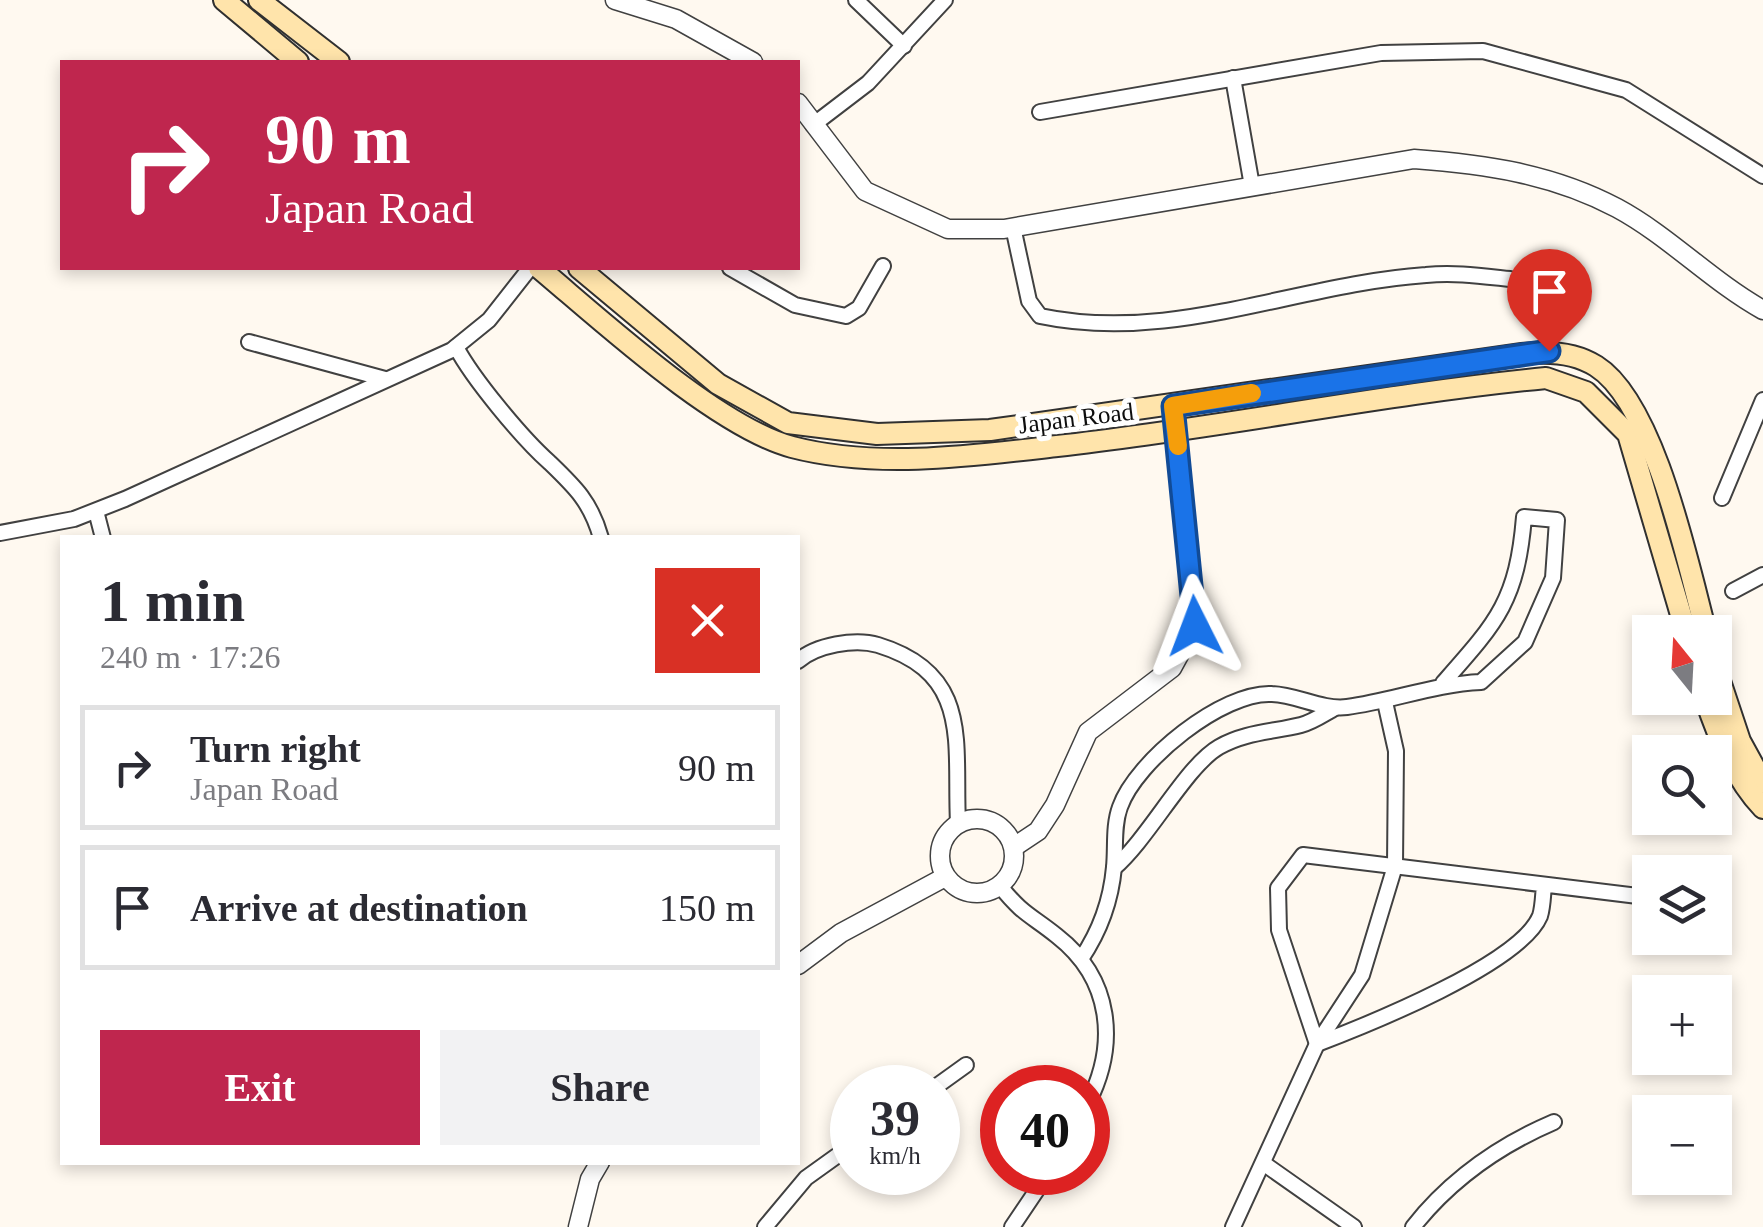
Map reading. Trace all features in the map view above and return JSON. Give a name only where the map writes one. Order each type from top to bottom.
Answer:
[{"type":"main road","points":[[224,0],[296,60]]},
{"type":"main road","points":[[259,0],[336,60]]},
{"type":"main road","name":"Japan Road","points":[[542,270],[729,420],[791,446],[865,457],[975,456],[1546,378],[1586,392],[1628,434],[1681,615]]},
{"type":"main road","name":"Japan Road","points":[[582,270],[718,384],[788,423],[877,434],[990,430],[1549,351],[1595,365],[1636,407],[1701,615]]},
{"type":"main road","points":[[1712,715],[1749,794],[1763,808]]},
{"type":"main road","points":[[1732,715],[1763,783]]},
{"type":"street","points":[[615,0],[676,19],[749,60]]},
{"type":"street","points":[[856,0],[904,46]]},
{"type":"street","points":[[814,125],[868,83],[945,0]]},
{"type":"street","points":[[1040,112],[1381,53],[1483,51],[1626,90],[1763,176]]},
{"type":"street","points":[[1233,78],[1252,186]]},
{"type":"street","points":[[800,106],[864,191],[948,228],[1013,227],[1414,159],[1481,164],[1552,180],[1618,208],[1763,310]]},
{"type":"street","points":[[1013,227],[1029,300],[1040,316],[1065,322],[1121,326],[1175,321],[1424,274],[1510,279]]},
{"type":"street","points":[[734,270],[795,304],[846,316],[859,308],[883,266]]},
{"type":"street","points":[[0,533],[74,519],[456,347],[489,320],[528,270]]},
{"type":"street","points":[[248,342],[385,380]]},
{"type":"street","points":[[456,347],[474,378],[548,462],[578,487],[600,535]]},
{"type":"street","points":[[1722,498],[1763,400]]},
{"type":"street","points":[[1014,848],[1038,831],[1055,805],[1088,732],[1172,668],[1195,626],[1173,406]]},
{"type":"street","points":[[96,510],[102,535]]},
{"type":"street","points":[[1114,868],[1140,845],[1172,798],[1217,748],[1263,730],[1303,724],[1336,708],[1385,702],[1443,683],[1481,682],[1525,642],[1552,578],[1557,520],[1524,516],[1520,566],[1504,612],[1443,683]]},
{"type":"street","points":[[1733,591],[1763,575]]},
{"type":"street","points":[[800,659],[808,652],[865,641],[913,656],[940,682],[958,728],[958,823]]},
{"type":"street","points":[[1081,959],[1100,931],[1114,868],[1120,804],[1196,720],[1226,701],[1271,694],[1336,708]]},
{"type":"street","points":[[1233,1227],[1317,1044],[1362,975],[1396,866],[1396,750],[1385,702]]},
{"type":"street","points":[[981,818],[1002,828],[1014,848],[1012,869],[1000,886],[989,892],[964,892],[945,877],[939,854],[948,831],[958,823],[981,818]]},
{"type":"street","points":[[1317,1044],[1279,930],[1278,888],[1303,855],[1632,895]]},
{"type":"street","points":[[800,964],[841,933],[945,877]]},
{"type":"street","points":[[1317,1044],[1364,1026],[1499,959],[1540,916],[1544,884]]},
{"type":"street","points":[[1000,886],[1023,916],[1056,936],[1081,959],[1096,982],[1109,1020],[1104,1065]]},
{"type":"street","points":[[960,1069],[966,1065]]},
{"type":"street","points":[[1413,1227],[1443,1189],[1515,1139],[1554,1122]]},
{"type":"street","points":[[765,1227],[806,1178],[830,1161]]},
{"type":"street","points":[[1263,1163],[1354,1227]]},
{"type":"street","points":[[578,1227],[590,1179],[598,1165]]},
{"type":"street","points":[[1012,1227],[1033,1195]]},
{"type":"slow traffic","points":[[1178,446],[1173,406],[1252,393]]},
{"type":"route","points":[[1195,626],[1196,602],[1173,406],[1549,351]]}]
